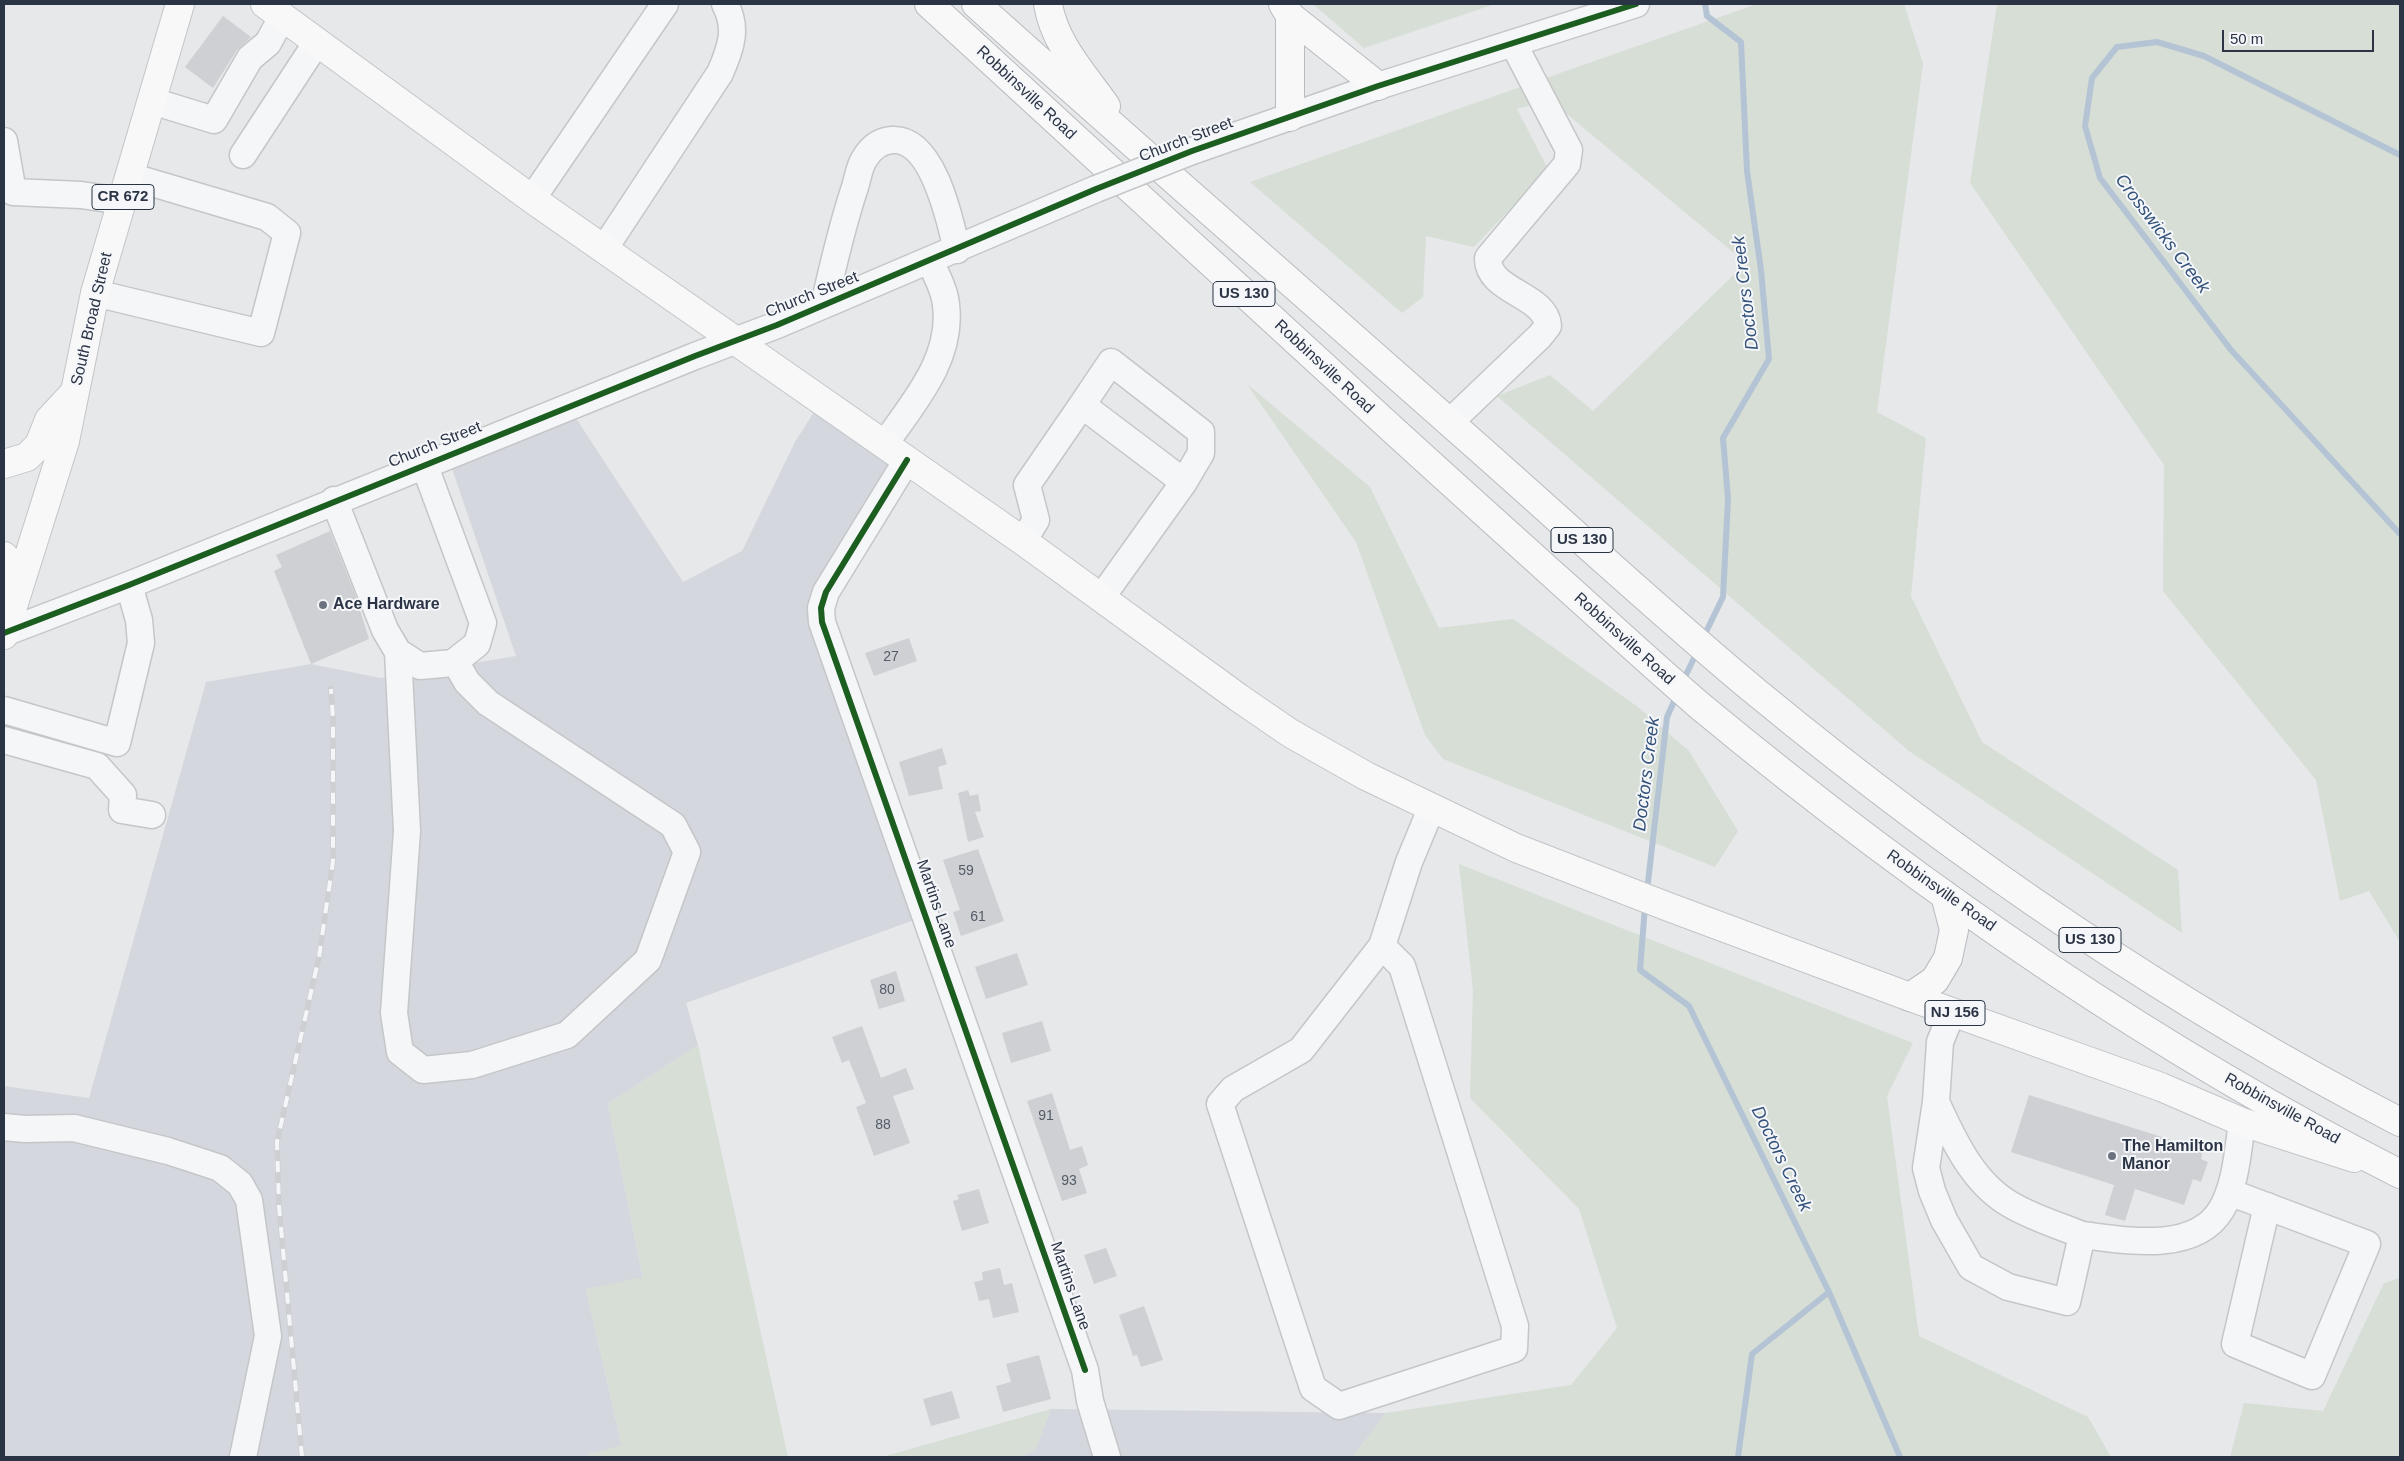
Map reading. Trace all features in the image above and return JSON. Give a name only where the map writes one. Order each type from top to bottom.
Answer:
[{"type":"main road","name":"South Broad Street","points":[[4,633],[64,441],[95,294],[180,4]]},
{"type":"main road","name":"Robbinsville Road","points":[[929,4],[1416,452],[1698,704],[1858,831],[1945,895],[2073,982],[2174,1047],[2300,1120],[2399,1173]]},
{"type":"main road","name":"Robbinsville Road","points":[[976,4],[1134,146],[1450,422],[1717,660],[1891,798],[2085,937],[2211,1016],[2400,1122]]},
{"type":"main road","points":[[1048,4],[1053,25],[1063,45],[1134,146]]},
{"type":"main road","name":"NJ 156","points":[[273,10],[532,199],[1023,541],[1290,733],[1366,776],[1431,809],[1516,848],[1666,906],[1910,997],[2162,1087],[2242,1122],[2399,1173]]},
{"type":"main road","points":[[1287,10],[1378,86]]},
{"type":"main road","points":[[1287,10],[1290,116]]},
{"type":"main road","points":[[4,464],[27,456],[39,445],[49,420],[75,392]]},
{"type":"main road","points":[[4,556],[4,633]]},
{"type":"main road","points":[[1910,997],[1935,980],[1948,958],[1954,930],[1945,895]]},
{"type":"street","points":[[532,199],[665,4]]},
{"type":"street","points":[[604,249],[720,72],[731,49],[733,27],[731,15],[725,4]]},
{"type":"street","name":"Church Street","points":[[4,633],[129,585],[334,500],[824,305],[958,250],[1096,189],[1192,151],[1378,86],[1636,4]]},
{"type":"street","points":[[152,101],[214,120],[250,58],[268,42],[273,10]]},
{"type":"street","points":[[243,155],[317,42]]},
{"type":"street","points":[[1450,422],[1540,336],[1548,326],[1544,312],[1495,276],[1488,265],[1488,258],[1567,164],[1569,150],[1513,44]]},
{"type":"street","points":[[824,305],[843,224],[864,160],[874,147],[887,141],[900,140],[914,147],[927,163],[948,213],[958,250]]},
{"type":"street","points":[[4,141],[13,192],[80,195],[126,188],[267,217],[287,234],[262,333],[95,294]]},
{"type":"street","points":[[884,445],[935,371],[948,327],[946,303],[930,261]]},
{"type":"street","points":[[1023,541],[1036,520],[1027,485],[1111,362],[1201,432],[1202,453],[1184,482],[1101,598]]},
{"type":"street","points":[[1082,405],[1184,482]]},
{"type":"street","name":"Martins Lane","points":[[907,460],[826,592],[821,608],[822,622],[1085,1370],[1090,1402],[1107,1457]]},
{"type":"street","points":[[334,500],[385,630],[398,652],[420,666],[455,661],[477,644],[483,623],[424,464]]},
{"type":"street","points":[[4,710],[117,743],[141,643],[139,620],[129,585]]},
{"type":"street","points":[[398,652],[408,830],[394,1013],[400,1052],[423,1070],[472,1066],[566,1035],[648,960],[687,852],[673,824],[488,702],[467,682],[455,661]]},
{"type":"street","points":[[4,740],[97,766],[123,795],[122,810],[152,814]]},
{"type":"street","points":[[1382,946],[1402,966],[1515,1326],[1514,1350],[1339,1406],[1313,1388],[1220,1104],[1233,1089],[1301,1050],[1382,946],[1409,862],[1431,809]]},
{"type":"street","points":[[1952,1012],[1940,1042],[1936,1102],[1926,1168],[1944,1220],[1971,1267],[2008,1287],[2067,1302],[2082,1235]]},
{"type":"street","points":[[1936,1102],[1956,1146],[1982,1180],[2008,1203],[2082,1235],[2144,1242],[2175,1240],[2205,1226],[2221,1211],[2229,1192],[2242,1122]]},
{"type":"street","points":[[4,1127],[26,1129],[74,1128],[149,1146],[220,1168],[240,1184],[249,1200],[268,1336],[243,1457]]},
{"type":"street","points":[[2229,1192],[2267,1206],[2367,1244],[2312,1376],[2235,1344],[2267,1206]]},
{"type":"shaded area","points":[[1313,4],[1495,4],[1364,48]]},
{"type":"shaded area","points":[[1757,4],[1904,4],[1923,64],[1877,412],[1926,438],[1911,596],[1982,742],[2178,870],[2182,933],[1909,751],[1497,396],[1550,375],[1593,411],[1746,263],[1550,100],[1517,109],[1548,169],[1474,247],[1426,236],[1423,297],[1402,313],[1250,182]]},
{"type":"shaded area","points":[[1997,4],[2400,4],[2400,942],[2369,891],[2340,901],[2316,780],[2163,591],[2164,465],[1970,183]]},
{"type":"shaded area","points":[[1247,384],[1370,487],[1439,628],[1513,619],[1638,707],[1689,751],[1738,831],[1715,867],[1443,759],[1425,735],[1356,542]]},
{"type":"shaded area","points":[[821,401],[907,460],[826,592],[925,916],[686,1003],[698,1045],[608,1104],[643,1278],[586,1289],[622,1446],[589,1454],[590,1457],[4,1457],[4,1086],[89,1098],[206,682],[311,664],[381,678],[516,656],[448,457],[568,406],[683,582],[742,551],[795,442]]},
{"type":"shaded area","points":[[1459,864],[1913,1043],[1887,1096],[1919,1336],[2088,1417],[2111,1457],[1353,1457],[1386,1413],[1571,1385],[1617,1328],[1579,1209],[1470,1098],[1473,990]]},
{"type":"shaded area","points":[[698,1045],[788,1457],[590,1457],[589,1454],[622,1445],[586,1289],[643,1277],[608,1104]]},
{"type":"shaded area","points":[[2400,1278],[2400,1457],[2230,1457],[2244,1403],[2323,1411],[2384,1283]]},
{"type":"shaded area","points":[[1051,1409],[1386,1413],[1353,1457],[1018,1457],[1035,1450]]},
{"type":"shaded area","points":[[1051,1409],[1035,1450],[1018,1457],[882,1457]]},
{"type":"building","points":[[223,16],[251,37],[237,50],[213,88],[185,67]]},
{"type":"building","name":"Ace Hardware","points":[[330,531],[355,594],[369,639],[311,664],[274,571],[282,567],[276,555]]},
{"type":"building","points":[[909,638],[917,661],[874,676],[865,653]]},
{"type":"building","points":[[942,748],[947,764],[938,767],[943,789],[909,796],[899,762]]},
{"type":"building","points":[[968,790],[970,796],[978,794],[981,811],[975,812],[984,837],[968,842],[958,793]]},
{"type":"building","points":[[978,849],[1004,921],[961,936],[953,912],[960,910],[943,860]]},
{"type":"building","points":[[1017,953],[1028,985],[986,999],[975,967]]},
{"type":"building","points":[[896,971],[905,1001],[879,1009],[870,980]]},
{"type":"building","points":[[1042,1021],[1051,1051],[1011,1063],[1002,1033]]},
{"type":"building","points":[[862,1026],[881,1078],[906,1068],[914,1089],[893,1096],[910,1143],[874,1156],[856,1107],[866,1103],[849,1060],[842,1063],[832,1037]]},
{"type":"building","points":[[1052,1093],[1070,1150],[1082,1146],[1088,1165],[1079,1169],[1087,1193],[1062,1201],[1027,1101]]},
{"type":"building","name":"The Hamilton Manor","points":[[2029,1095],[2203,1150],[2201,1159],[2208,1162],[2201,1182],[2193,1179],[2184,1205],[2135,1189],[2125,1221],[2105,1215],[2114,1185],[2011,1152]]},
{"type":"building","points":[[979,1189],[989,1223],[962,1231],[953,1201],[959,1199],[957,1195]]},
{"type":"building","points":[[1106,1248],[1117,1276],[1094,1284],[1084,1255]]},
{"type":"building","points":[[1000,1268],[1004,1285],[1012,1283],[1019,1312],[993,1318],[989,1299],[979,1301],[974,1282],[983,1280],[982,1272]]},
{"type":"building","points":[[1144,1306],[1163,1360],[1141,1367],[1137,1355],[1133,1356],[1119,1315]]},
{"type":"building","points":[[1039,1355],[1051,1399],[1003,1412],[996,1386],[1011,1382],[1006,1364]]},
{"type":"building","points":[[952,1391],[960,1418],[931,1426],[923,1399]]},
{"type":"waterway","name":"Doctors Creek","points":[[1703,638],[1723,597],[1728,499],[1723,438],[1769,359],[1761,270],[1747,171],[1741,42],[1707,16],[1705,4]]},
{"type":"waterway","name":"Crosswicks Creek","points":[[2400,155],[2204,56],[2157,42],[2117,47],[2092,78],[2085,126],[2100,178],[2231,350],[2400,534]]},
{"type":"waterway","name":"Doctors Creek","points":[[1682,683],[1697,652]]},
{"type":"waterway","name":"Doctors Creek","points":[[1647,891],[1667,717],[1677,695]]},
{"type":"waterway","name":"Doctors Creek","points":[[1645,906],[1640,970],[1689,1006],[1829,1292],[1900,1457]]},
{"type":"waterway","points":[[1738,1457],[1752,1354],[1829,1292]]},
{"type":"railway","points":[[302,1457],[279,1206],[277,1142],[319,957],[333,861],[333,719],[331,689]]},
{"type":"cycle path","points":[[4,633],[129,585],[695,356],[777,325],[1096,189],[1192,151],[1378,86],[1636,4]]},
{"type":"cycle path","points":[[907,460],[826,592],[821,608],[822,622],[1085,1370]]},
{"type":"place","name":"Ace Hardware","points":[[323,605]]},
{"type":"place","name":"The Hamilton Manor","points":[[2112,1156]]}]
